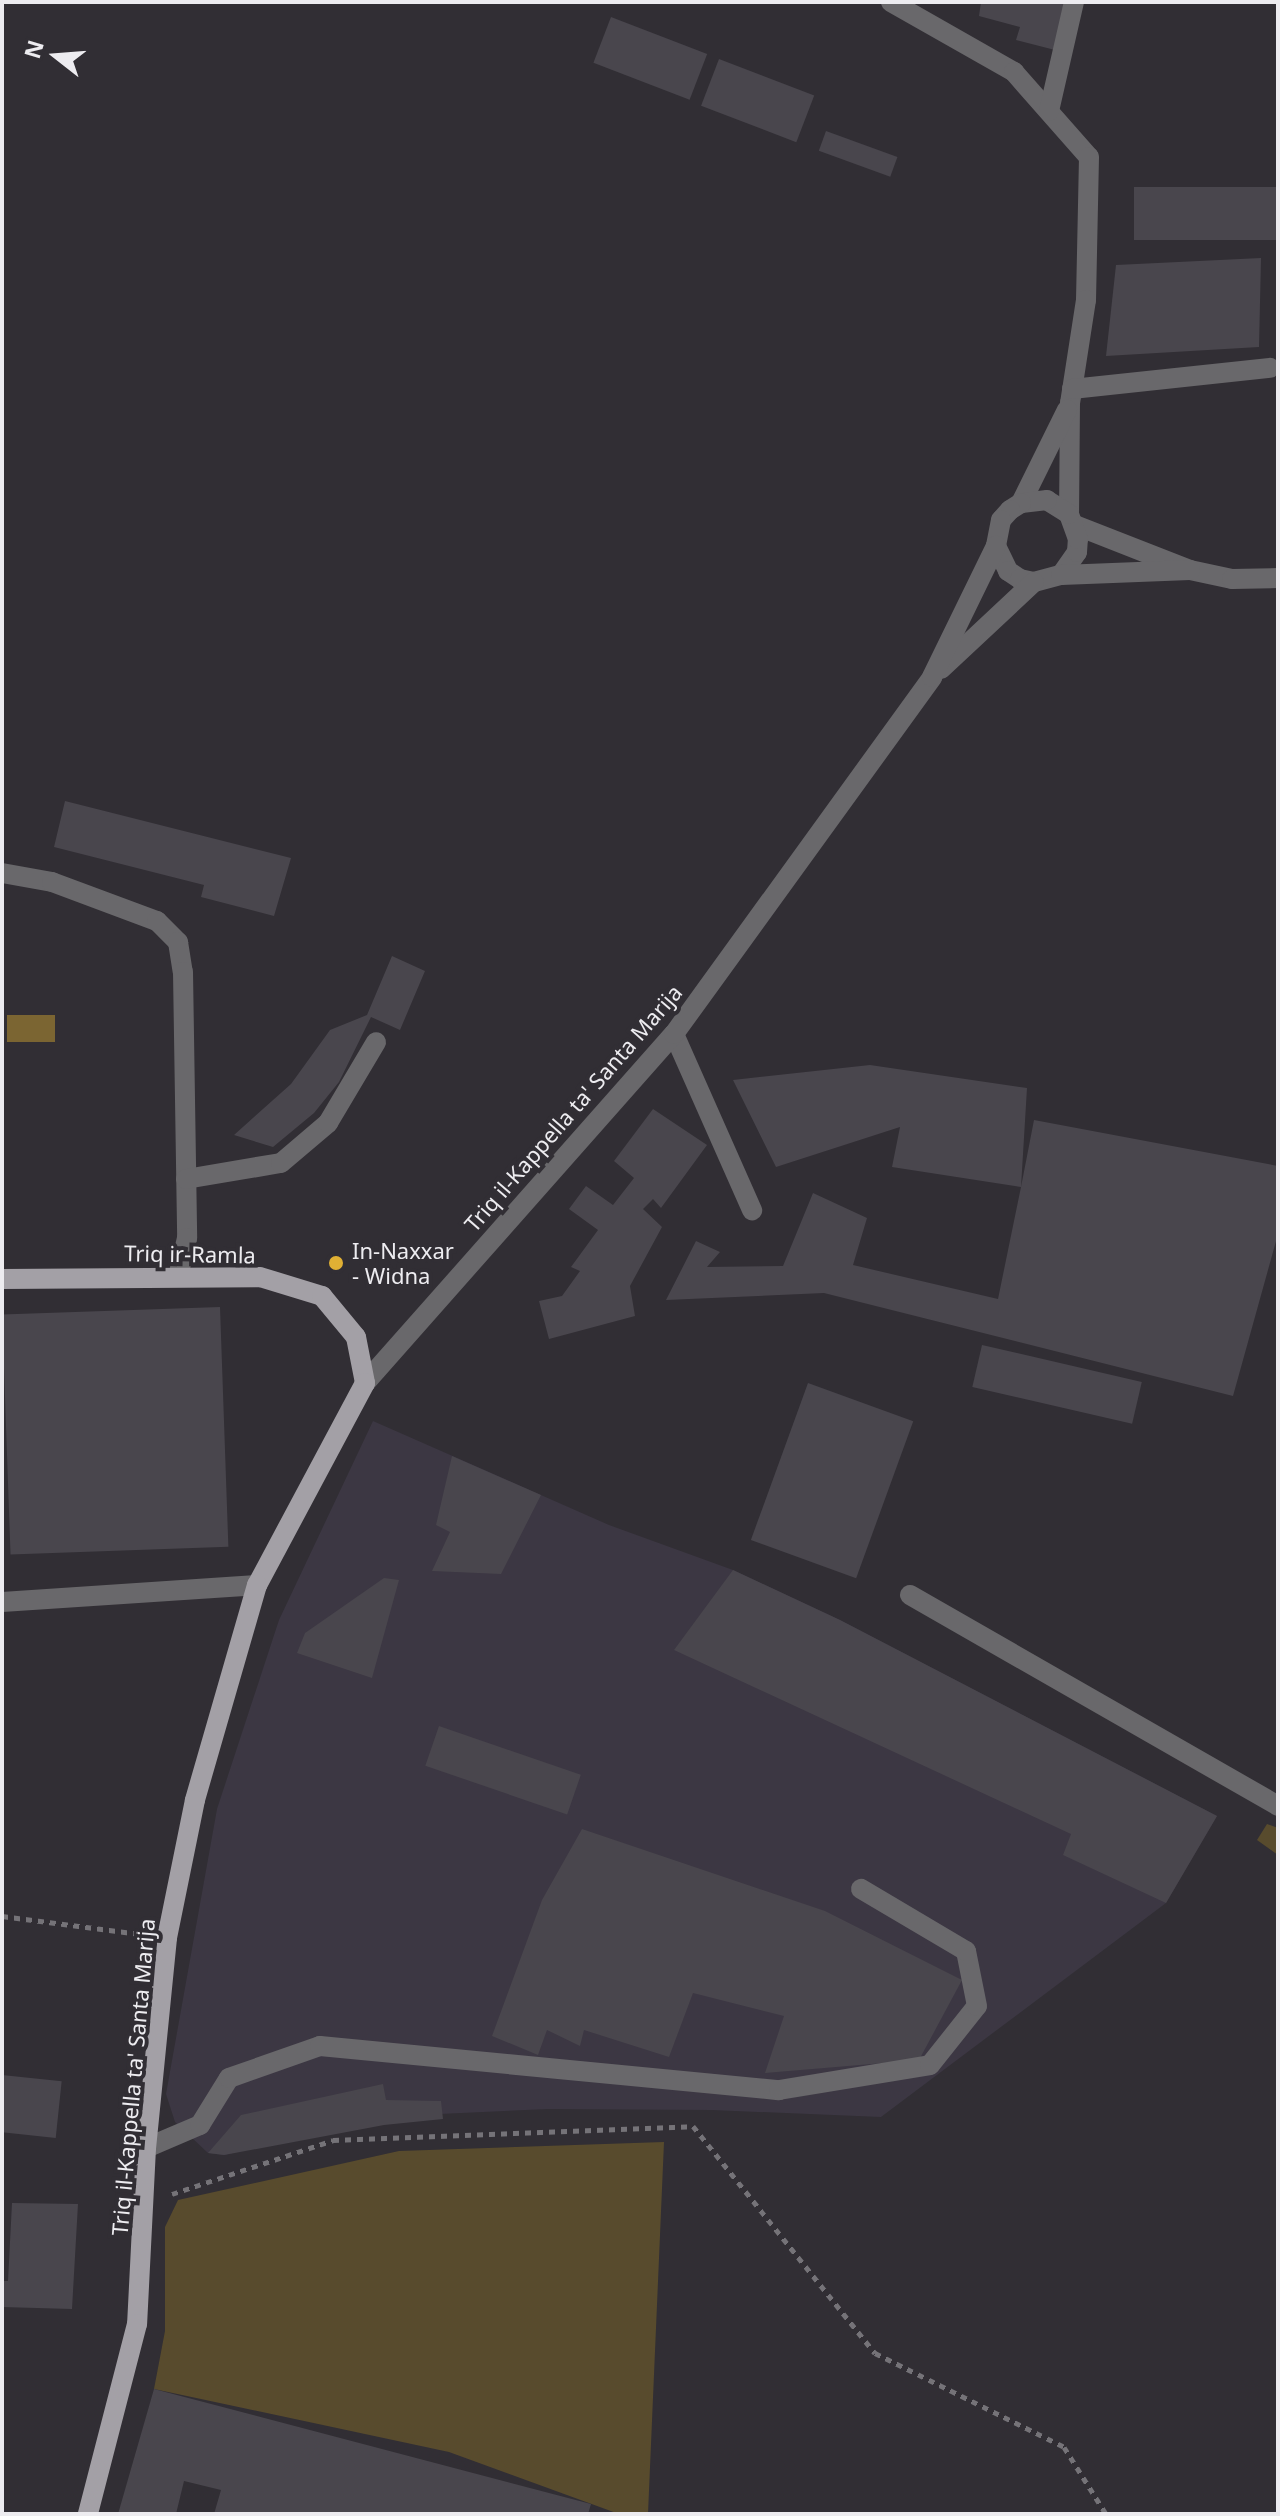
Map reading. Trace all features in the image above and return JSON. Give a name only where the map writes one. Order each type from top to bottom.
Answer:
[{"type":"main road","name":"Triq ir-Ramla","points":[[2,1279],[260,1277],[322,1296],[356,1337],[365,1383]]},
{"type":"main road","name":"Triq il-Kappella ta' Santa Marija","points":[[88,2514],[137,2324],[146,2148],[167,1938],[195,1800],[257,1585],[365,1383]]},
{"type":"street","points":[[891,2],[1014,72],[1089,157],[1086,300],[1071,396],[1072,519],[1077,552],[1061,575]]},
{"type":"street","points":[[1049,111],[1074,2]]},
{"type":"street","points":[[1071,396],[1270,368]]},
{"type":"street","points":[[1071,396],[1021,503],[1001,520],[996,546],[1008,571],[1034,582],[1061,575],[1190,570]]},
{"type":"street","points":[[1021,503],[1047,500],[1072,519],[1190,570],[1232,579],[1278,578]]},
{"type":"street","name":"Triq il-Kappella ta' Santa Marija","points":[[365,1383],[674,1034],[932,677],[996,546]]},
{"type":"street","name":"Triq il-Kappella ta' Santa Marija","points":[[932,677],[1034,582]]},
{"type":"street","points":[[2,873],[52,882],[157,921],[178,942],[183,972],[187,1238],[178,1276]]},
{"type":"street","points":[[674,1034],[752,1210]]},
{"type":"street","points":[[186,1179],[281,1163],[328,1123],[376,1042]]},
{"type":"street","points":[[2,1602],[257,1585]]},
{"type":"street","points":[[910,1595],[1278,1806]]},
{"type":"street","points":[[146,2148],[200,2125],[229,2078],[320,2046],[779,2090],[930,2065],[977,2006],[966,1951],[861,1889]]},
{"type":"path","points":[[2,1916],[167,1938]]},
{"type":"path","points":[[143,2204],[333,2140],[693,2126],[875,2353],[1064,2447],[1106,2514]]},
{"type":"shaded area","points":[[7,1015],[55,1015],[55,1042],[7,1042]]},
{"type":"shaded area","points":[[373,1421],[609,1525],[733,1570],[840,1620],[1217,1816],[1166,1903],[881,2117],[712,2110],[548,2109],[396,2116],[224,2155],[208,2153],[175,2122],[166,2094],[217,1809],[279,1620]]},
{"type":"shaded area","points":[[1267,1824],[1278,1828],[1278,1855],[1257,1840]]},
{"type":"shaded area","points":[[664,2142],[648,2514],[619,2514],[449,2452],[154,2389],[165,2331],[165,2227],[178,2200],[399,2151]]},
{"type":"building","points":[[981,2],[1067,2],[1055,50],[1016,40],[1020,27],[979,16]]},
{"type":"building","points":[[611,17],[707,54],[690,100],[593,63]]},
{"type":"building","points":[[719,59],[814,96],[796,142],[701,106]]},
{"type":"building","points":[[826,131],[897,157],[890,177],[819,151]]},
{"type":"building","points":[[1134,187],[1278,187],[1278,240],[1134,240]]},
{"type":"building","points":[[1261,258],[1259,347],[1106,356],[1116,265]]},
{"type":"building","points":[[65,801],[291,858],[274,916],[201,897],[204,885],[54,847]]},
{"type":"building","points":[[392,956],[425,971],[400,1030],[371,1017],[339,1082],[314,1113],[273,1147],[234,1135],[291,1084],[330,1030],[367,1015]]},
{"type":"building","points":[[870,1065],[1027,1088],[1021,1187],[892,1167],[900,1127],[776,1167],[733,1080]]},
{"type":"building","points":[[653,1109],[707,1145],[661,1208],[653,1199],[643,1209],[662,1227],[630,1286],[635,1316],[549,1339],[539,1301],[562,1296],[580,1271],[571,1267],[598,1230],[569,1209],[586,1186],[613,1205],[634,1178],[614,1161]]},
{"type":"building","points":[[1034,1120],[1278,1166],[1278,1234],[1233,1396],[824,1293],[666,1300],[696,1241],[720,1252],[707,1267],[783,1266],[813,1193],[867,1218],[853,1265],[998,1299]]},
{"type":"building","points":[[220,1307],[228,1547],[11,1554],[2,1315]]},
{"type":"building","points":[[982,1345],[1142,1382],[1132,1424],[972,1387]]},
{"type":"building","points":[[808,1383],[913,1421],[856,1578],[751,1540]]},
{"type":"building","points":[[452,1456],[541,1495],[501,1574],[432,1571],[450,1532],[436,1525]]},
{"type":"building","points":[[733,1570],[840,1620],[1217,1816],[1166,1903],[1063,1855],[1071,1834],[674,1650]]},
{"type":"building","points":[[384,1578],[399,1580],[372,1678],[297,1653],[305,1633]]},
{"type":"building","points":[[439,1726],[581,1775],[567,1815],[425,1766]]},
{"type":"building","points":[[582,1829],[825,1911],[962,1980],[919,2060],[765,2073],[784,2016],[693,1993],[669,2057],[584,2030],[580,2046],[547,2030],[538,2055],[492,2036],[542,1900]]},
{"type":"building","points":[[2,2075],[62,2081],[56,2138],[2,2132]]},
{"type":"building","points":[[383,2084],[386,2100],[441,2101],[443,2119],[384,2125],[224,2155],[208,2153],[241,2115]]},
{"type":"building","points":[[12,2203],[78,2204],[72,2309],[2,2307],[2,2281],[8,2281]]},
{"type":"building","points":[[154,2389],[591,2504],[588,2514],[214,2514],[221,2490],[184,2481],[176,2514],[118,2514]]},
{"type":"place","name":"In-Naxxar - Widna","points":[[336,1263]]}]
